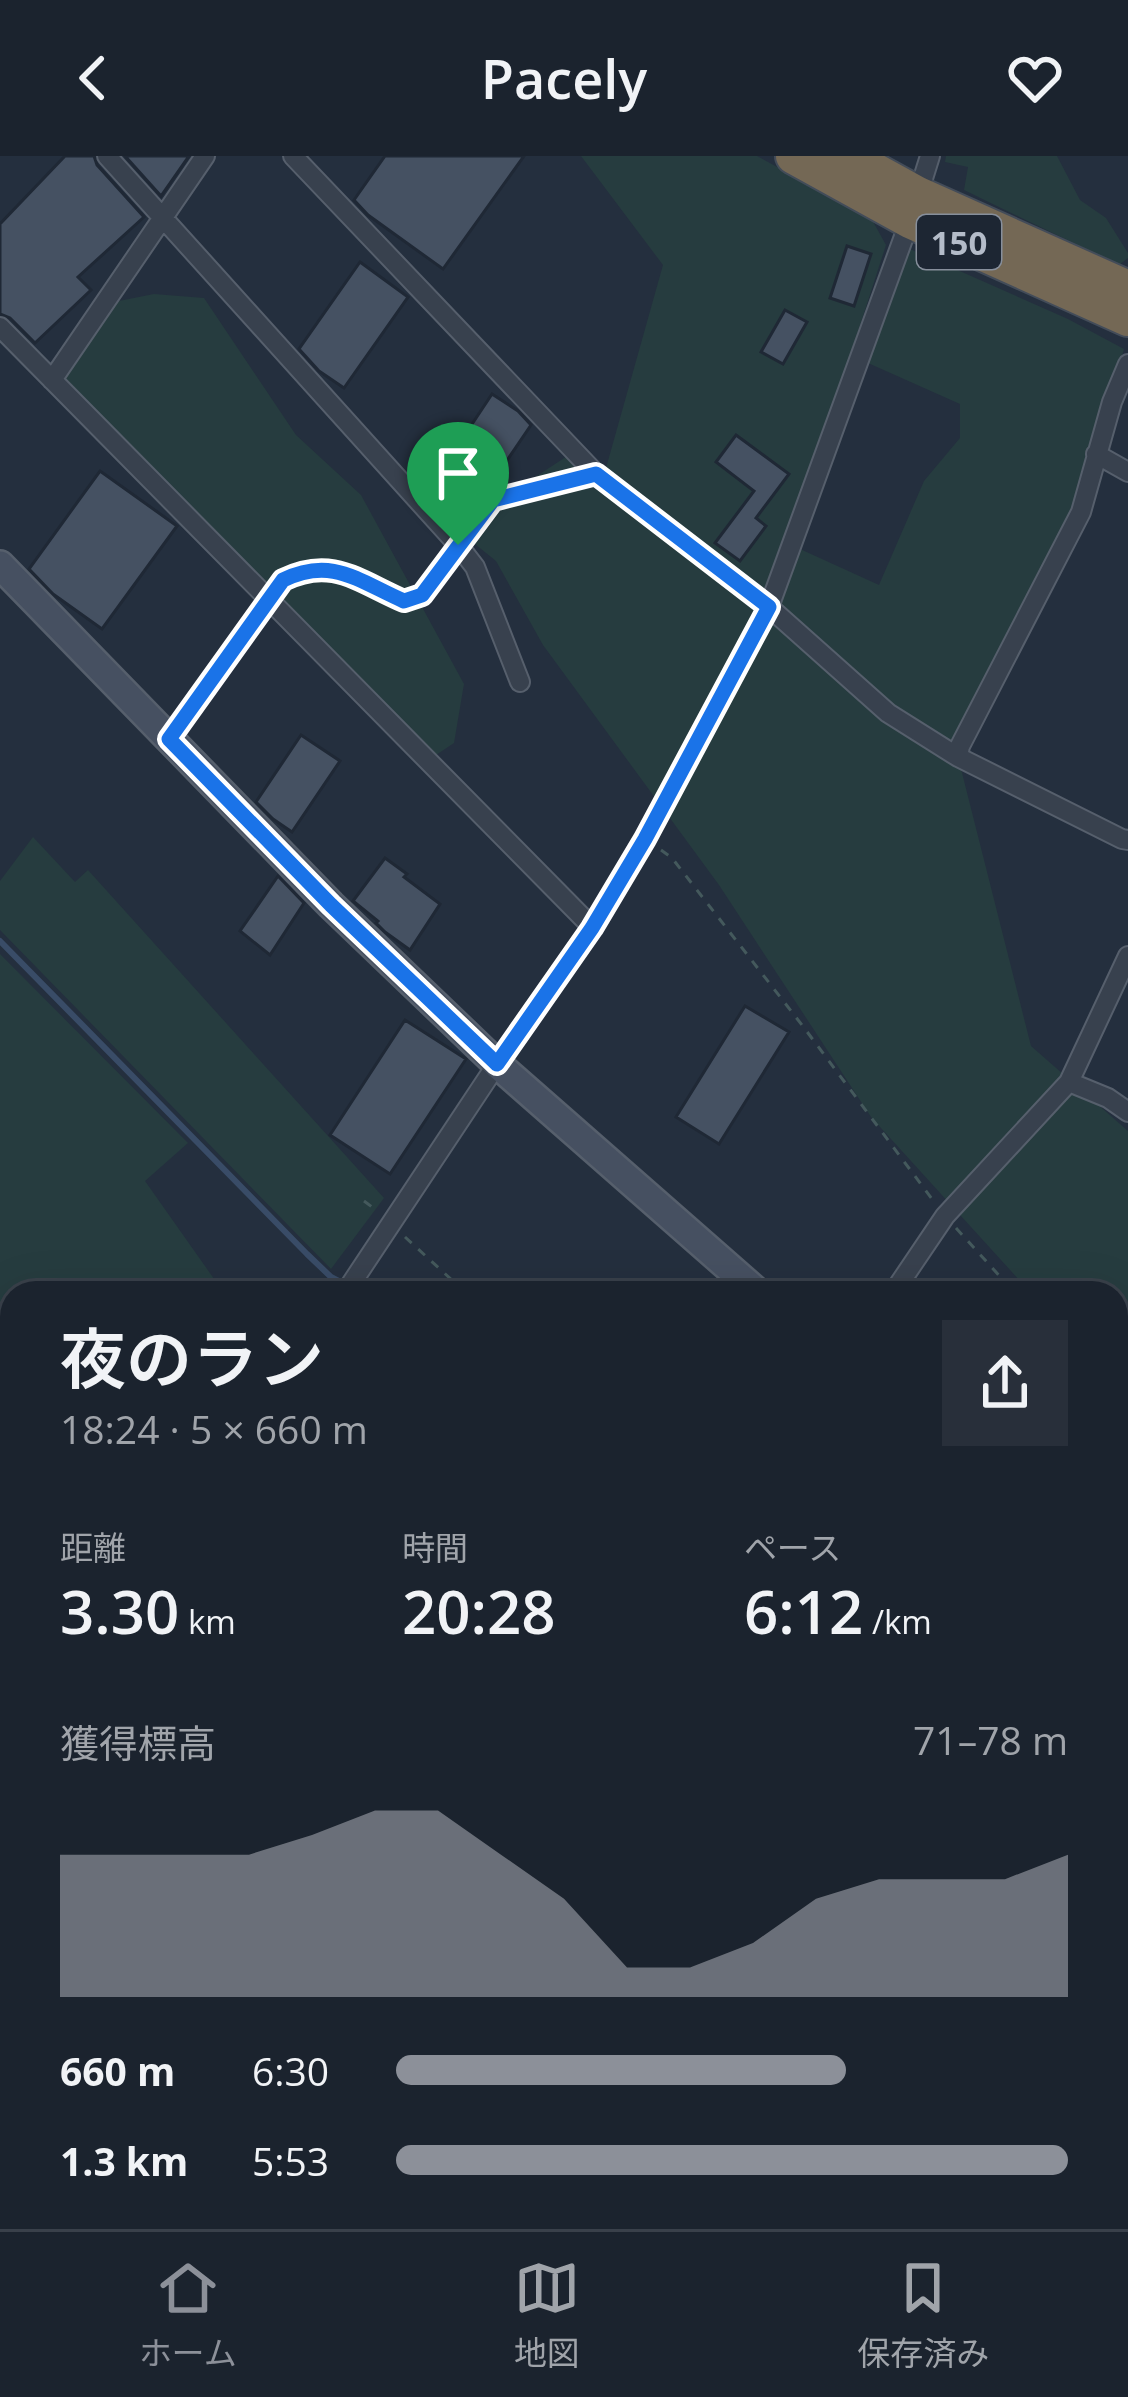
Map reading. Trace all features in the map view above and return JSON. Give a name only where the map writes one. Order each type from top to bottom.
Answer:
[{"type":"highway","name":"150","points":[[794,156],[914,208],[1128,289]]},
{"type":"highway","name":"150","points":[[847,156],[914,208],[1128,318]]},
{"type":"street","points":[[106,156],[458,545],[475,567],[520,682]]},
{"type":"street","points":[[52,380],[206,156]]},
{"type":"street","points":[[293,156],[596,474],[769,607],[888,712],[958,757],[1128,839]]},
{"type":"street","points":[[353,1281],[592,928],[769,607],[930,156]]},
{"type":"street","points":[[0,327],[592,928]]},
{"type":"street","points":[[958,757],[1081,512],[1112,402],[1128,364]]},
{"type":"street","points":[[1096,454],[1128,472]]},
{"type":"street","points":[[169,739],[283,580],[304,570],[331,569],[404,601],[422,595],[493,500],[596,474]]},
{"type":"street","points":[[0,566],[331,905],[497,1064],[744,1281]]},
{"type":"street","points":[[901,1281],[945,1216],[1069,1082],[1128,956]]},
{"type":"street","points":[[1069,1082],[1128,1112]]},
{"type":"path","points":[[645,839],[672,858],[945,1216],[1005,1281]]},
{"type":"path","points":[[364,1201],[381,1215]]},
{"type":"path","points":[[396,1229],[453,1281]]},
{"type":"green space","points":[[581,156],[757,156],[871,218],[886,245],[823,440],[763,602],[638,506],[606,468],[663,265]]},
{"type":"green space","points":[[946,156],[1057,156],[1080,200],[1106,218],[1128,258],[1119,265],[964,190],[968,167],[945,162]]},
{"type":"green space","points":[[910,249],[1124,349],[1075,523],[958,757],[1031,1046],[1128,1131],[1128,1281],[1020,1281],[871,1117],[719,885],[543,645],[496,561],[465,536],[483,511],[575,451],[770,618],[800,549],[879,585],[924,481],[960,438],[960,404],[859,359]]},
{"type":"green space","points":[[154,294],[204,298],[296,435],[361,495],[464,684],[454,743],[427,761],[61,375],[104,304]]},
{"type":"green space","points":[[33,837],[75,882],[88,870],[384,1198],[331,1269],[0,930],[0,881]]},
{"type":"green space","points":[[0,954],[188,1143],[145,1181],[216,1281],[0,1281]]},
{"type":"building","points":[[65,156],[94,156],[144,217],[78,277],[91,290],[35,343],[0,314],[0,224]]},
{"type":"building","points":[[125,156],[189,156],[161,196]]},
{"type":"building","points":[[385,156],[524,156],[443,269],[354,200]]},
{"type":"building","points":[[847,246],[871,254],[854,306],[830,298]]},
{"type":"building","points":[[360,262],[408,297],[344,388],[299,349]]},
{"type":"building","points":[[785,310],[807,322],[783,364],[761,352]]},
{"type":"building","points":[[492,394],[531,425],[466,514],[429,489]]},
{"type":"building","points":[[736,435],[789,474],[756,518],[766,526],[740,561],[715,543],[754,491],[716,462]]},
{"type":"building","points":[[100,471],[177,526],[102,629],[53,594],[29,569]]},
{"type":"building","points":[[301,735],[340,761],[292,832],[256,802]]},
{"type":"building","points":[[385,858],[440,904],[410,950],[353,901]]},
{"type":"building","points":[[278,876],[304,903],[270,955],[240,931]]},
{"type":"building","points":[[745,1006],[789,1032],[719,1144],[676,1117]]},
{"type":"building","points":[[405,1020],[466,1059],[390,1174],[330,1135]]},
{"type":"waterway","points":[[0,941],[338,1281]]},
{"type":"route","points":[[596,474],[769,607],[645,839],[592,928],[497,1064],[331,905],[169,739],[283,580],[304,570],[331,569],[404,601],[422,595],[458,545],[493,500],[596,474]]}]
